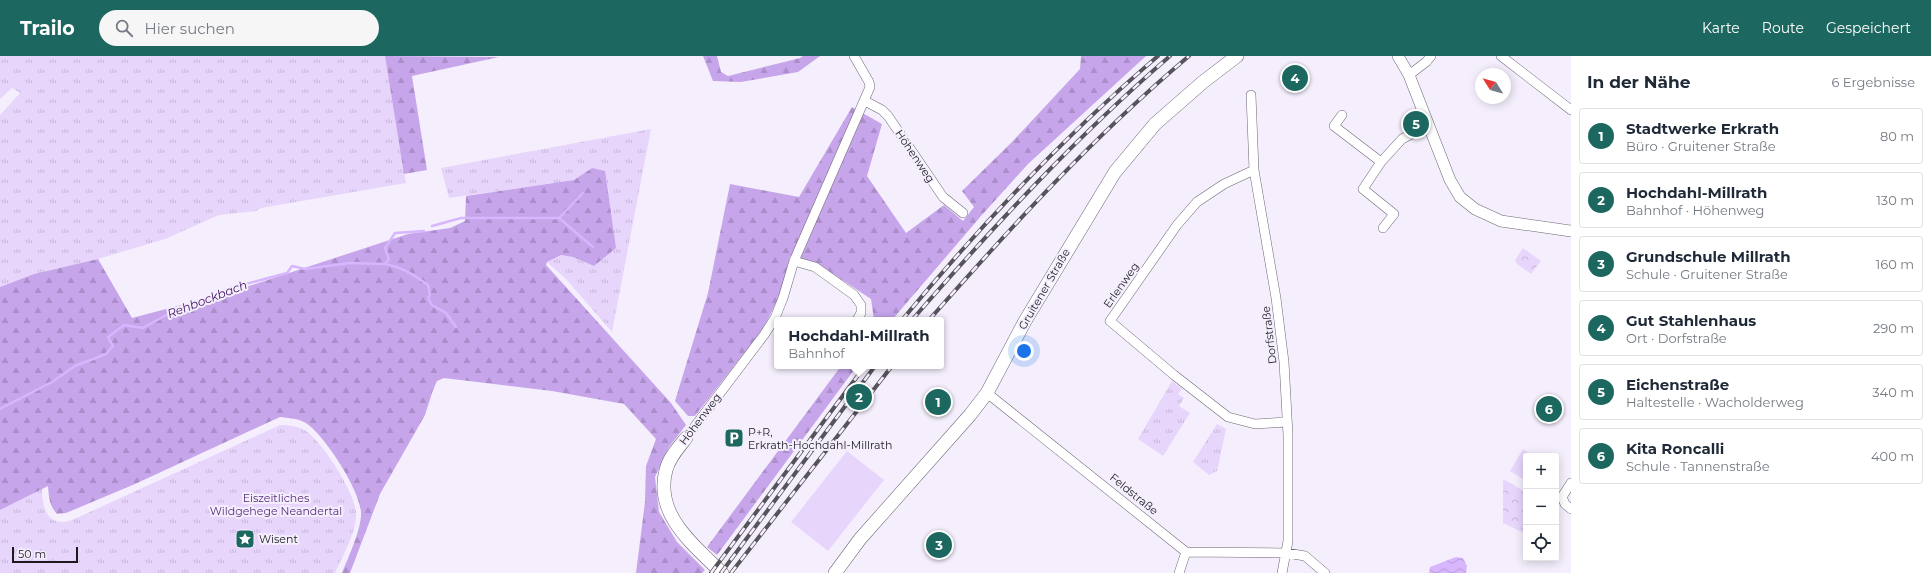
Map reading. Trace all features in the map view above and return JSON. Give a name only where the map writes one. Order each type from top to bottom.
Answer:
[{"type":"main road","name":"Gruitener Straße","points":[[835,573],[860,539],[970,415],[987,393],[1025,321],[1115,172],[1155,124],[1202,82],[1238,56]]},
{"type":"main road","name":"Höhenweg","points":[[686,438],[672,456],[666,469],[664,486],[666,502],[678,528],[722,573]]},
{"type":"street","name":"Höhenweg","points":[[775,317],[783,298],[794,260],[870,87],[869,82],[854,56]]},
{"type":"street","points":[[1398,56],[1409,75],[1450,180],[1460,197],[1476,209],[1501,221],[1571,231]]},
{"type":"street","points":[[1409,75],[1432,56]]},
{"type":"street","points":[[1501,56],[1571,110]]},
{"type":"street","name":"Dorfstraße","points":[[1250,95],[1254,170],[1276,298],[1284,362],[1288,422],[1287,553],[1282,573]]},
{"type":"street","name":"Höhenweg","points":[[865,101],[882,110],[888,116],[942,197],[963,213]]},
{"type":"street","points":[[1342,115],[1334,126],[1382,162]]},
{"type":"street","points":[[1383,228],[1394,214],[1363,189],[1382,162],[1402,139],[1428,125]]},
{"type":"street","name":"Erlenweg","points":[[1254,170],[1224,184],[1197,202],[1177,226],[1110,321],[1174,375],[1228,417],[1255,424],[1288,422]]},
{"type":"street","points":[[794,260],[815,267],[854,294],[861,305],[861,312],[858,317]]},
{"type":"street","name":"Höhenweg","points":[[686,438],[774,320]]},
{"type":"street","name":"Feldstraße","points":[[987,393],[1186,552]]},
{"type":"street","points":[[1571,483],[1562,497],[1565,504],[1571,509]]},
{"type":"street","points":[[1179,573],[1186,552],[1287,553],[1305,556],[1325,573]]},
{"type":"green space","points":[[0,56],[385,56],[406,183],[261,208],[256,211],[219,215],[165,239],[98,259],[34,274],[0,287],[0,115],[20,93],[12,88],[0,99]]},
{"type":"green space","points":[[385,56],[499,57],[412,76],[427,170],[404,174]]},
{"type":"green space","points":[[703,56],[717,56],[721,72],[728,76],[803,56],[820,56],[798,72],[741,82],[713,81]]},
{"type":"green space","points":[[1081,56],[1146,56],[1028,164],[981,216],[895,317],[874,317],[871,299],[815,262],[790,256],[780,295],[763,329],[695,416],[688,416],[675,401],[708,293],[730,184],[799,197],[852,107],[882,124],[867,176],[906,233],[944,205],[963,221],[974,207],[962,191],[1011,143],[1080,69]]},
{"type":"green space","points":[[651,129],[612,332],[566,279],[547,262],[561,255],[573,257],[594,266],[592,168],[574,180],[449,198],[441,168]]},
{"type":"green space","points":[[592,168],[605,171],[616,248],[594,266],[573,257],[561,255],[547,262],[546,265],[671,403],[686,425],[669,447],[655,477],[659,512],[677,542],[705,570],[702,573],[636,573],[645,502],[646,466],[656,439],[624,404],[552,391],[444,378],[437,381],[425,415],[380,494],[350,573],[342,573],[354,543],[361,519],[359,502],[348,476],[321,437],[304,422],[295,419],[280,417],[135,484],[66,513],[57,514],[54,511],[50,501],[48,486],[0,510],[0,287],[34,274],[98,259],[132,318],[234,291],[408,234],[450,228],[465,221],[466,196],[574,180]]},
{"type":"green space","points":[[1523,248],[1541,261],[1531,274],[1517,264],[1515,260]]},
{"type":"green space","points":[[839,369],[855,369],[717,555],[707,547]]},
{"type":"green space","points":[[1172,381],[1182,389],[1178,394],[1184,398],[1179,406],[1190,413],[1163,456],[1138,439]]},
{"type":"green space","points":[[1217,424],[1226,429],[1217,471],[1209,475],[1193,462]]},
{"type":"green space","name":"Eiszeitliches Wildgehege Neandertal","points":[[280,425],[300,428],[313,437],[329,456],[350,492],[356,512],[356,520],[349,543],[335,573],[0,573],[0,510],[42,488],[45,510],[48,515],[57,521],[70,521]]},
{"type":"green space","points":[[1523,449],[1529,453],[1523,453],[1523,479],[1510,471]]},
{"type":"green space","points":[[847,451],[884,480],[828,551],[791,522]]},
{"type":"green space","points":[[1503,479],[1523,490],[1523,533],[1503,523]]},
{"type":"water","points":[[1456,557],[1463,558],[1467,566],[1466,573],[1429,573],[1430,567]]},
{"type":"waterway","name":"Rehbockbach","points":[[432,226],[461,218],[559,218],[583,193]]},
{"type":"waterway","points":[[559,218],[593,247]]},
{"type":"waterway","name":"Rehbockbach","points":[[0,409],[52,382],[75,366],[106,354],[113,346],[108,337],[124,325],[143,328],[177,309],[231,288],[287,273],[292,266],[305,269],[350,263],[385,264],[389,259],[385,248],[395,233],[424,231]]},
{"type":"waterway","points":[[385,264],[408,272],[428,285],[430,295],[428,298],[432,305],[446,313],[456,327]]},
{"type":"railway","points":[[905,317],[992,216],[1056,150],[1123,86],[1158,56]]},
{"type":"railway","points":[[915,317],[1004,217],[1068,151],[1101,118],[1170,56]]},
{"type":"railway","points":[[932,317],[991,250],[1086,150],[1189,56]]},
{"type":"railway","points":[[711,573],[863,369]]},
{"type":"railway","points":[[721,573],[873,369]]},
{"type":"railway","points":[[731,573],[890,369]]},
{"type":"place","name":"Gut Stahlenhaus","points":[[1295,78]]},
{"type":"place","name":"Eichenstraße","points":[[1416,124]]},
{"type":"place","name":"Hochdahl-Millrath","points":[[859,397]]},
{"type":"place","name":"Stadtwerke Erkrath","points":[[938,402]]},
{"type":"place","name":"Kita Roncalli","points":[[1549,409]]},
{"type":"place","name":"P+R, Erkrath-Hochdahl-Millrath","points":[[734,438]]},
{"type":"place","name":"Wisent","points":[[245,539]]},
{"type":"place","name":"Grundschule Millrath","points":[[939,545]]}]
